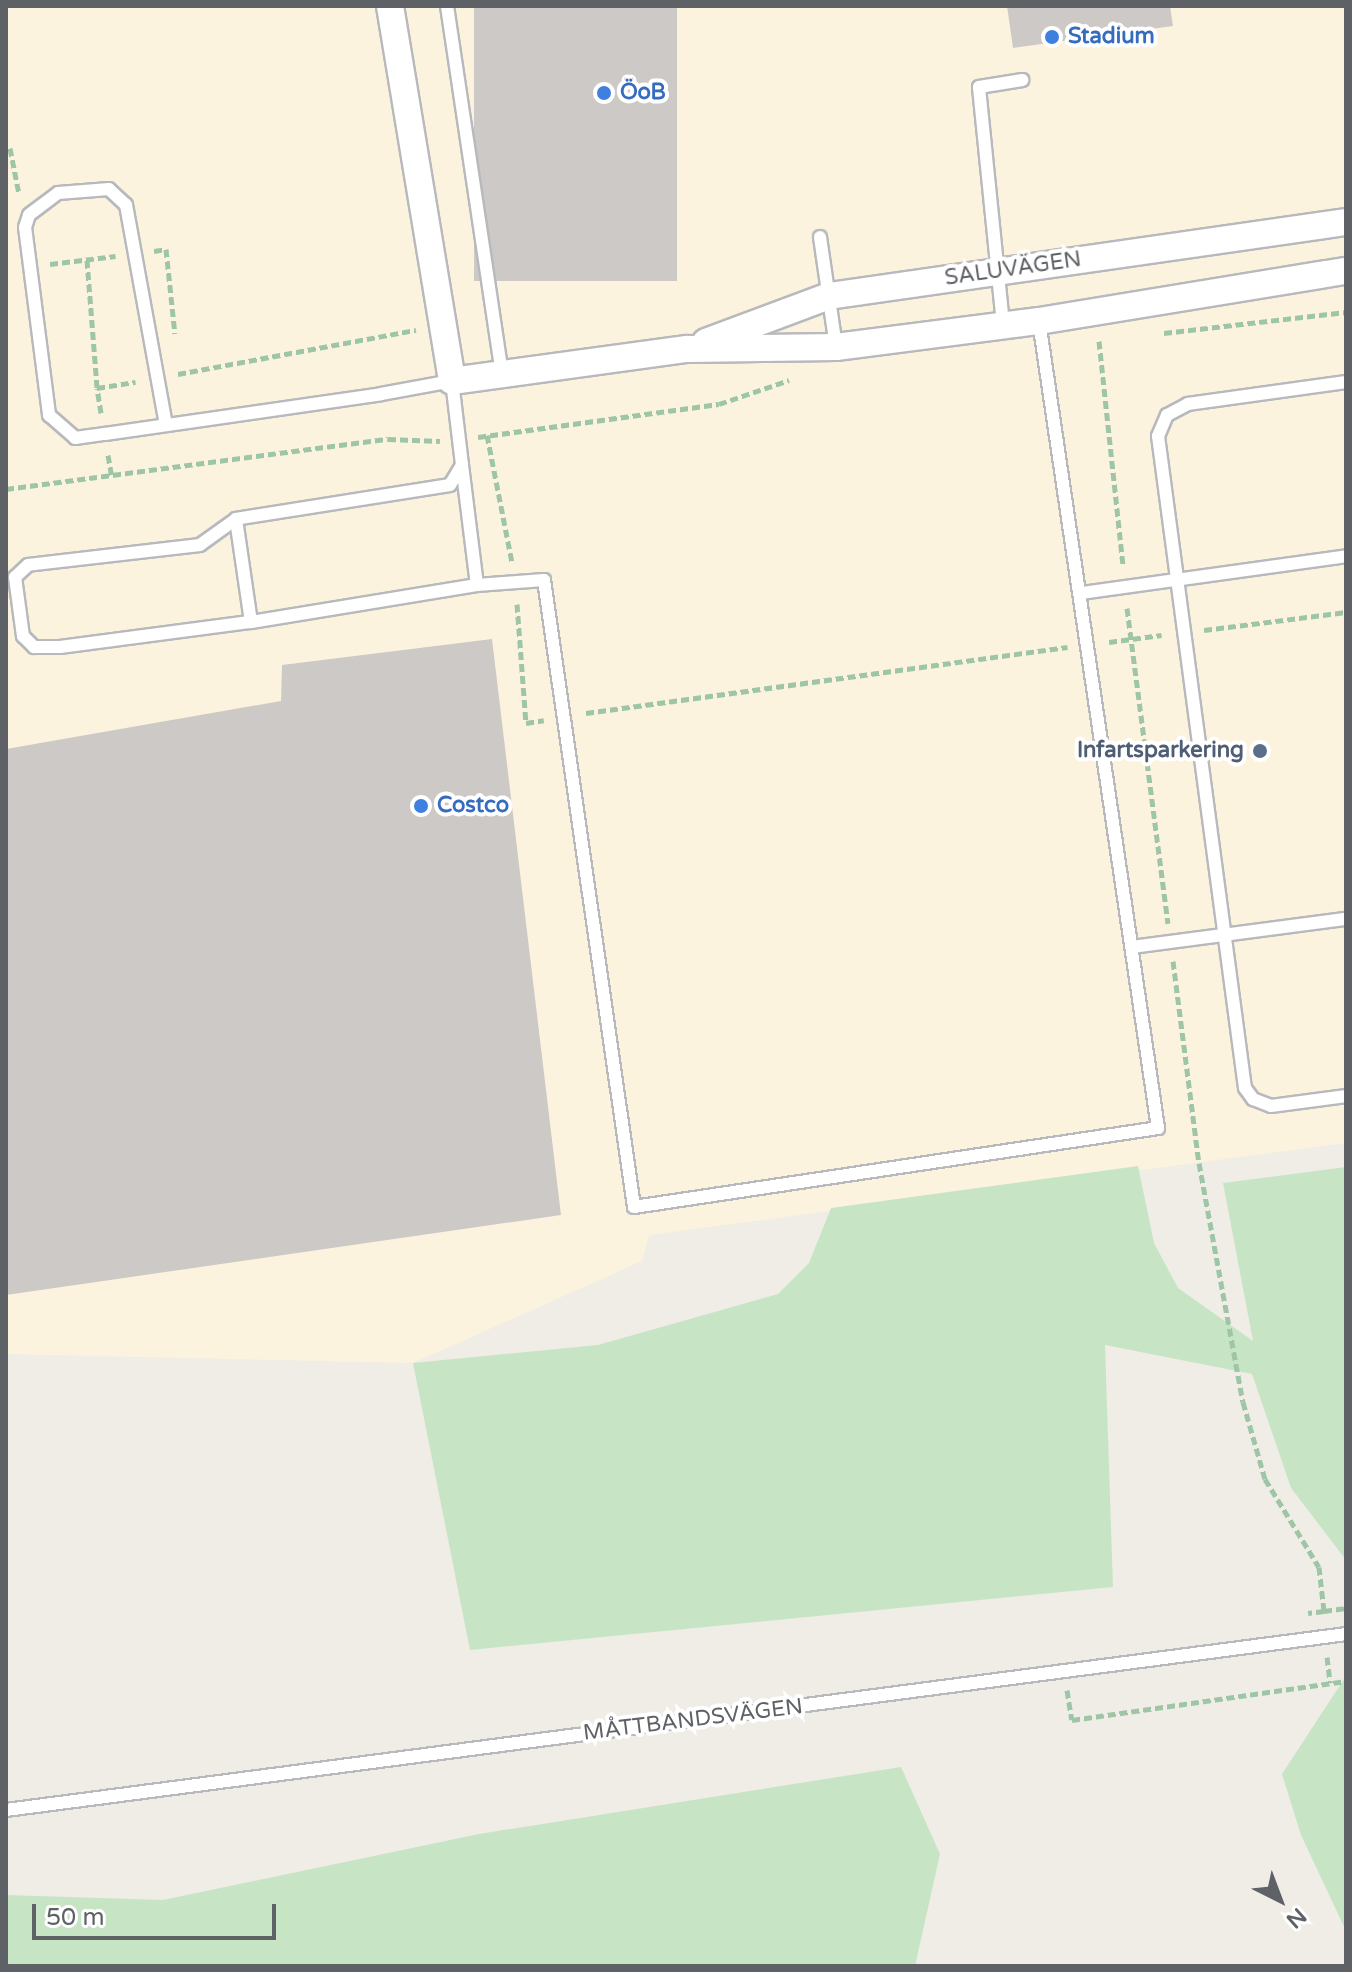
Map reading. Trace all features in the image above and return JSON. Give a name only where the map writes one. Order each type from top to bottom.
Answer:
[{"type":"street","points":[[390,6],[452,381]]},
{"type":"street","name":"SALUVÄGEN","points":[[687,349],[829,296],[1346,222]]},
{"type":"street","name":"SALUVÄGEN","points":[[452,381],[687,349],[836,347],[1039,321],[1346,271]]},
{"type":"lane","points":[[447,6],[502,375]]},
{"type":"lane","points":[[1003,324],[979,87],[1022,80]]},
{"type":"lane","points":[[166,425],[126,205],[109,189],[58,193],[29,215],[25,227],[49,415],[75,438],[166,425],[452,381],[477,585]]},
{"type":"lane","points":[[820,237],[836,347]]},
{"type":"lane","points":[[462,465],[450,485],[415,494],[236,519],[200,545],[28,565],[15,577],[23,636],[34,647],[60,647],[251,622],[477,585],[544,580],[634,1207],[1158,1128],[1039,321]]},
{"type":"lane","points":[[1346,382],[1188,404],[1167,415],[1158,436],[1180,579],[1245,1088],[1253,1099],[1271,1106],[1346,1096]]},
{"type":"lane","points":[[236,519],[251,622]]},
{"type":"lane","points":[[1081,593],[1125,584],[1346,556]]},
{"type":"lane","points":[[1132,947],[1346,919]]},
{"type":"lane","name":"MÅTTBANDSVÄGEN","points":[[6,1810],[1346,1634]]},
{"type":"path","points":[[6,489],[112,477],[97,388],[87,260]]},
{"type":"path","points":[[97,388],[443,325]]},
{"type":"path","points":[[1099,341],[1131,639],[1199,1163],[1243,1402],[1265,1479],[1319,1567],[1324,1611]]},
{"type":"path","points":[[487,435],[516,581],[526,723],[1089,644],[1346,612]]},
{"type":"shaded area","points":[[6,6],[1346,6],[1346,1143],[649,1235],[642,1261],[413,1363],[6,1354]]},
{"type":"green space","points":[[1138,1166],[1154,1243],[1178,1288],[1253,1341],[1223,1183],[1346,1167],[1346,1560],[1291,1488],[1252,1374],[1105,1345],[1113,1587],[470,1650],[413,1363],[598,1345],[778,1294],[809,1263],[831,1208]]},
{"type":"green space","points":[[1346,1676],[1346,1931],[1301,1835],[1282,1774]]},
{"type":"green space","points":[[901,1767],[940,1854],[915,1966],[6,1966],[6,1895],[163,1900],[479,1834]]},
{"type":"building","points":[[474,6],[677,6],[677,281],[474,281]]},
{"type":"building","name":"Stadium","points":[[1007,6],[1170,6],[1173,26],[1013,48]]},
{"type":"building","points":[[492,639],[561,1215],[6,1295],[6,749],[281,701],[282,665]]},
{"type":"place","name":"Stadium","points":[[1052,37]]},
{"type":"place","name":"ÖoB","points":[[604,93]]},
{"type":"place","name":"Infartsparkering","points":[[1260,751]]},
{"type":"place","name":"Costco","points":[[421,806]]}]
